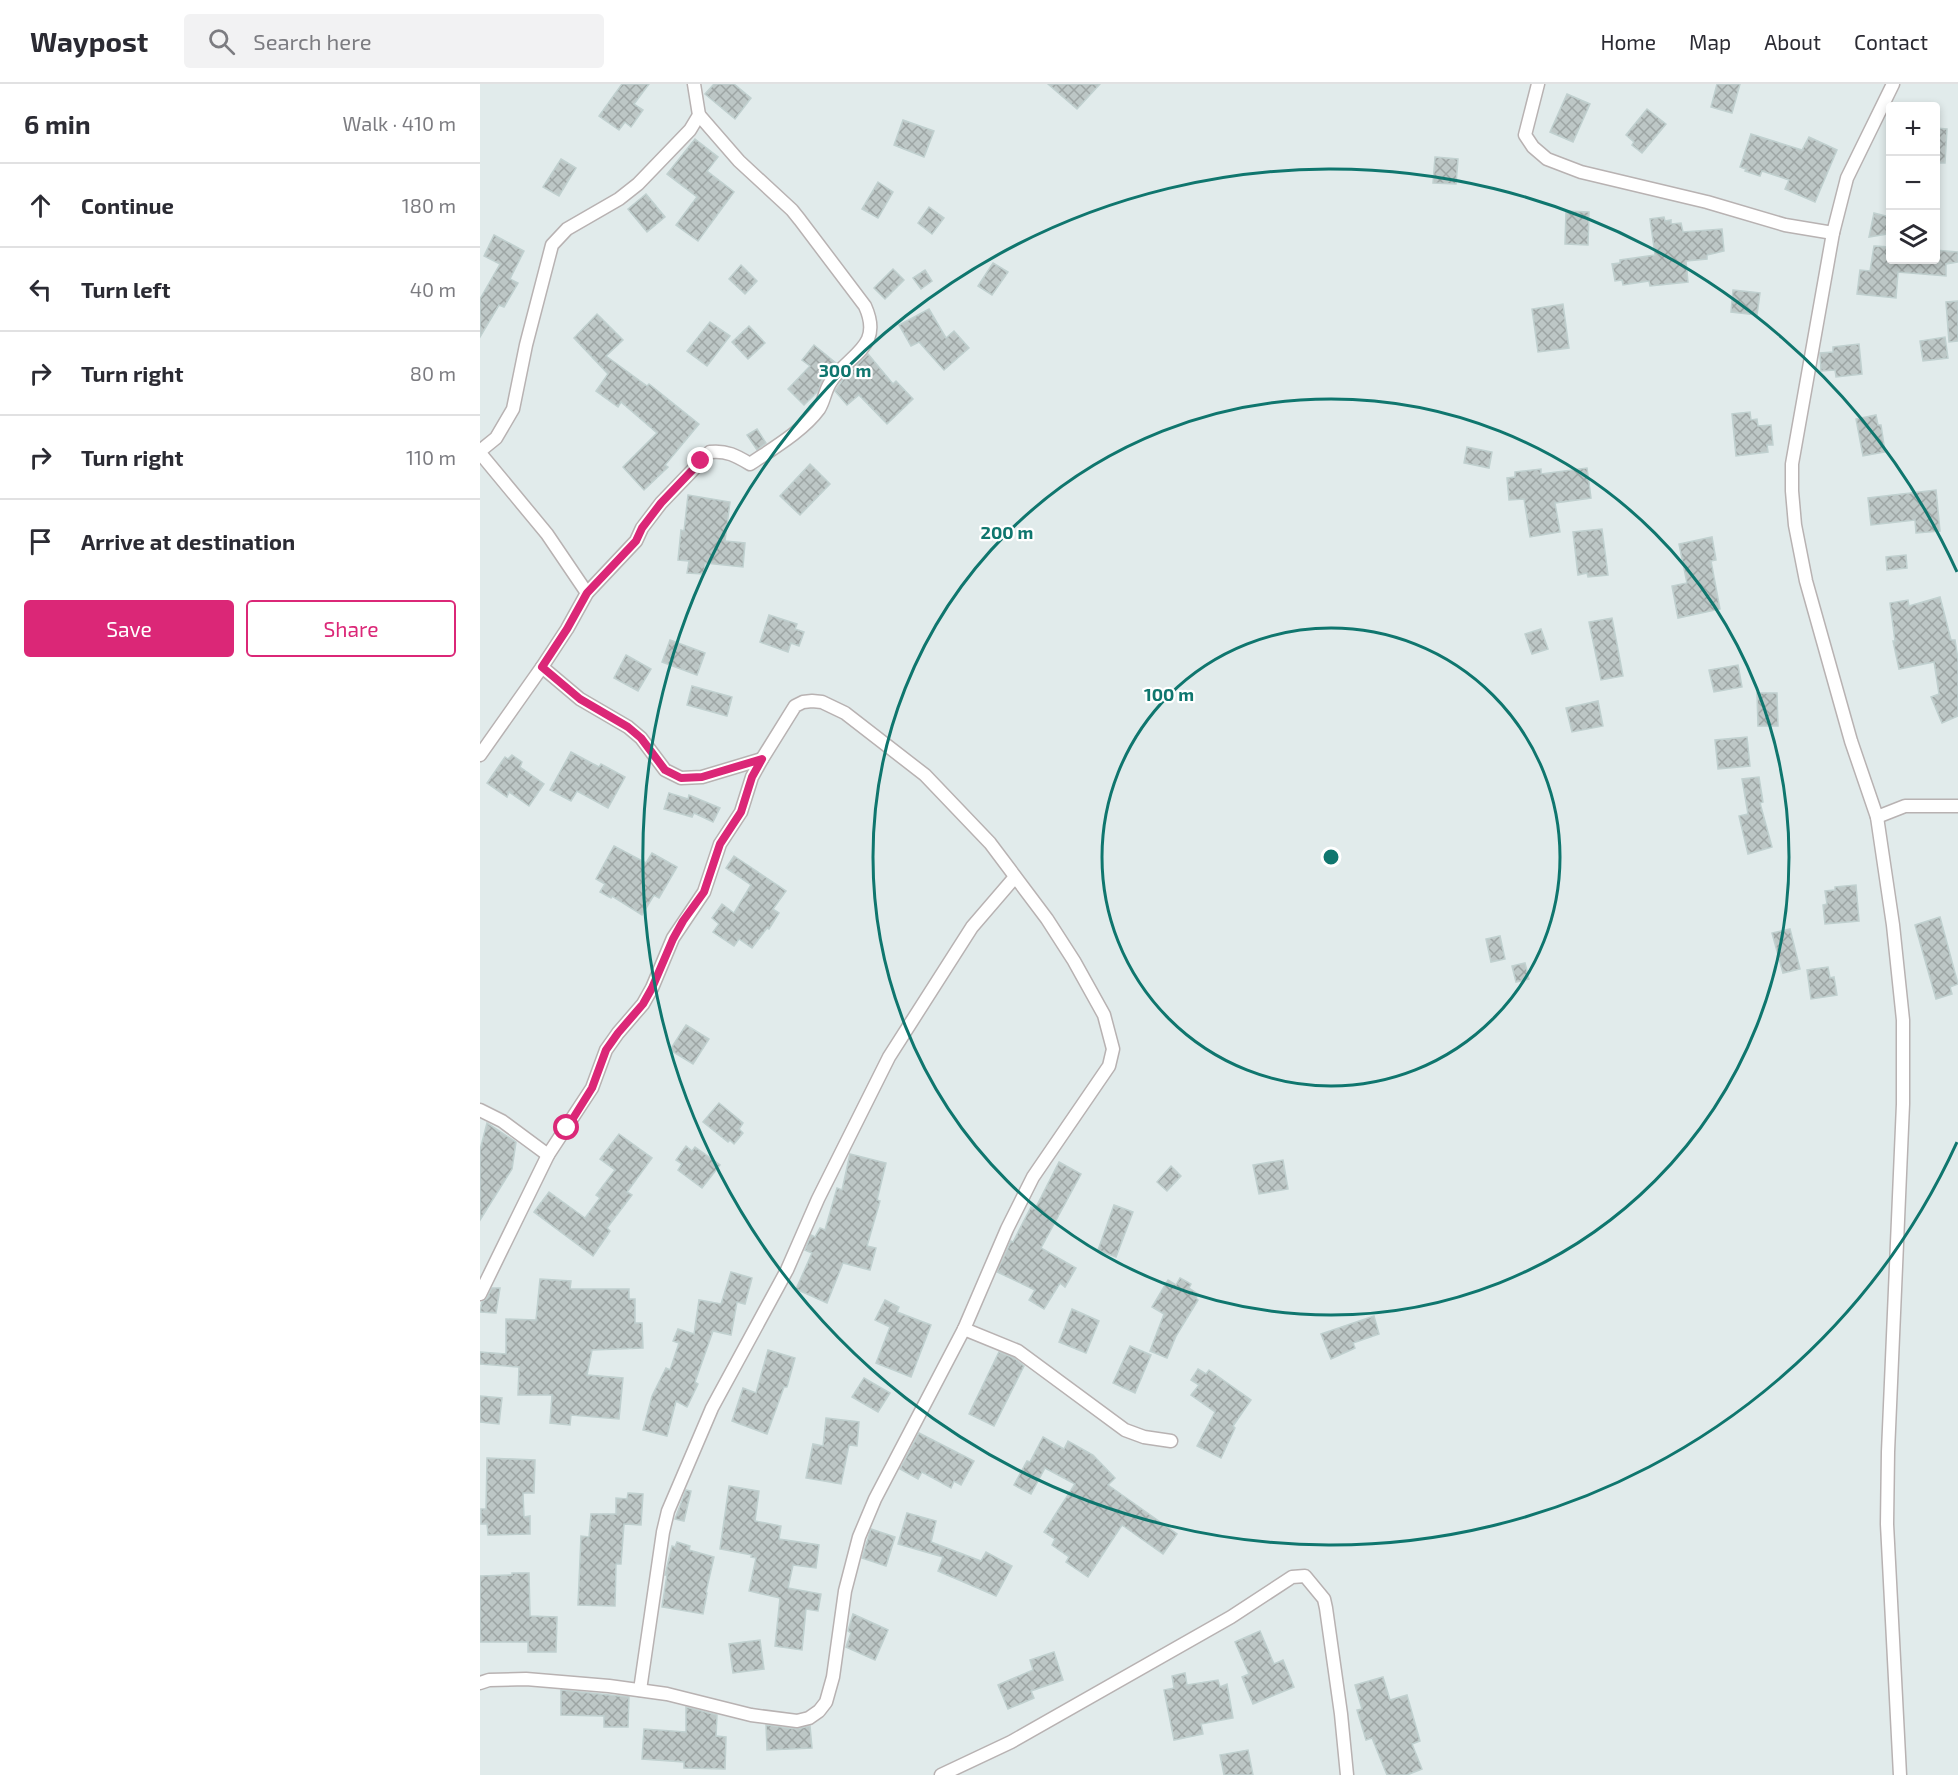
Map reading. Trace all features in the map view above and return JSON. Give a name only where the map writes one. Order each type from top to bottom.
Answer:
[{"type":"street","points":[[480,755],[542,667],[587,593],[636,541],[642,528],[661,503],[706,455],[718,451],[734,454],[750,464],[792,435],[819,409],[830,384],[851,359],[864,349],[870,339],[869,315],[865,306],[792,210],[739,161],[699,114],[694,84]]},
{"type":"street","points":[[1538,84],[1525,135],[1533,147],[1547,159],[1581,172],[1707,202],[1785,225],[1833,233]]},
{"type":"street","points":[[1893,84],[1847,178],[1833,233],[1792,464],[1792,491],[1795,525],[1806,581],[1851,741],[1877,818],[1893,925],[1903,1020],[1903,1104],[1887,1524],[1900,1775]]},
{"type":"street","points":[[587,593],[547,534],[480,452],[496,438],[513,409],[526,345],[552,245],[567,229],[619,199],[638,184],[690,130],[699,114]]},
{"type":"street","points":[[542,667],[580,699],[628,727],[641,738],[665,770],[681,778],[702,777],[762,759]]},
{"type":"street","points":[[480,1294],[548,1155],[592,1088],[606,1050],[643,1004],[673,939],[704,892],[720,844],[741,812],[752,777],[795,706],[803,702],[822,702],[845,713],[925,775],[975,826],[1015,877],[1047,919],[1104,1015],[1111,1038],[1113,1057],[1033,1177],[1007,1229],[964,1329],[875,1499],[859,1537],[845,1591],[833,1677],[826,1702],[819,1711],[809,1718],[797,1720],[750,1715],[667,1694],[640,1690],[526,1679],[489,1680],[480,1683]]},
{"type":"street","points":[[1877,818],[1905,806],[1958,806]]},
{"type":"street","points":[[640,1690],[668,1511],[712,1408],[787,1270],[818,1199],[889,1057],[972,927],[1015,877]]},
{"type":"street","points":[[480,1110],[502,1121],[548,1155]]},
{"type":"street","points":[[964,1329],[1018,1351],[1125,1430],[1144,1437],[1170,1440]]},
{"type":"street","points":[[941,1775],[1011,1742],[1221,1623],[1293,1577],[1305,1576],[1324,1599],[1326,1608],[1347,1775]]},
{"type":"building","points":[[622,84],[649,84],[634,104],[643,110],[631,127],[625,122],[619,130],[599,116]]},
{"type":"building","points":[[714,84],[734,84],[751,98],[735,119],[705,94]]},
{"type":"building","points":[[1048,84],[1100,84],[1077,109]]},
{"type":"building","points":[[1717,84],[1740,84],[1732,113],[1711,107]]},
{"type":"building","points":[[1567,94],[1590,104],[1573,142],[1550,132]]},
{"type":"building","points":[[1647,109],[1666,124],[1642,153],[1632,145],[1634,142],[1626,135]]},
{"type":"building","points":[[903,120],[934,131],[924,157],[894,145]]},
{"type":"building","points":[[1940,128],[1947,129],[1945,163],[1940,163]]},
{"type":"building","points":[[1751,134],[1802,150],[1809,137],[1837,150],[1815,202],[1785,189],[1789,180],[1762,171],[1760,176],[1740,167]]},
{"type":"building","points":[[695,139],[718,157],[707,171],[734,192],[698,241],[676,225],[697,197],[667,174]]},
{"type":"building","points":[[1435,157],[1458,159],[1456,184],[1433,183]]},
{"type":"building","points":[[561,159],[576,168],[559,196],[543,187]]},
{"type":"building","points":[[878,182],[893,192],[878,218],[862,209]]},
{"type":"building","points":[[646,194],[665,217],[647,232],[628,209]]},
{"type":"building","points":[[929,207],[944,218],[932,234],[918,223]]},
{"type":"building","points":[[1566,211],[1589,212],[1588,245],[1565,244]]},
{"type":"building","points":[[1874,213],[1886,216],[1886,234],[1869,237]]},
{"type":"building","points":[[1664,217],[1665,221],[1671,220],[1671,224],[1681,223],[1683,232],[1722,229],[1724,251],[1707,255],[1707,259],[1686,261],[1688,282],[1650,286],[1649,281],[1623,285],[1622,280],[1615,281],[1612,264],[1620,263],[1620,260],[1655,255],[1650,219]]},
{"type":"building","points":[[494,235],[524,251],[510,279],[518,283],[504,307],[499,305],[480,337],[480,299],[500,264],[484,256]]},
{"type":"building","points":[[1874,246],[1886,247],[1886,264],[1940,264],[1940,250],[1958,252],[1958,262],[1946,264],[1946,276],[1898,272],[1896,298],[1857,294],[1860,270],[1870,271]]},
{"type":"building","points":[[993,263],[1008,272],[992,295],[978,286]]},
{"type":"building","points":[[741,265],[757,281],[745,294],[729,279]]},
{"type":"building","points":[[893,269],[904,280],[885,299],[874,288]]},
{"type":"building","points":[[925,270],[932,281],[921,289],[913,278]]},
{"type":"building","points":[[1733,290],[1760,293],[1757,315],[1731,312]]},
{"type":"building","points":[[1958,301],[1958,341],[1949,342],[1946,302]]},
{"type":"building","points":[[1563,304],[1569,348],[1538,352],[1532,309]]},
{"type":"building","points":[[929,309],[946,338],[954,331],[969,348],[944,370],[919,342],[911,346],[899,325]]},
{"type":"building","points":[[597,314],[623,340],[606,356],[647,386],[649,384],[699,424],[665,465],[668,467],[644,490],[623,467],[657,433],[621,402],[618,407],[596,391],[608,374],[574,338]]},
{"type":"building","points":[[710,322],[730,336],[707,366],[687,351]]},
{"type":"building","points":[[749,326],[765,343],[748,359],[732,342]]},
{"type":"building","points":[[1945,337],[1948,358],[1923,361],[1920,341]]},
{"type":"building","points":[[1859,344],[1862,374],[1836,377],[1835,370],[1821,371],[1820,353],[1833,352],[1833,347]]},
{"type":"building","points":[[814,345],[836,363],[823,378],[818,391],[804,405],[788,389],[810,366],[802,360]]},
{"type":"building","points":[[868,354],[893,384],[896,381],[913,399],[887,424],[859,395],[847,405],[835,391],[844,378]]},
{"type":"building","points":[[1750,412],[1751,420],[1757,419],[1758,426],[1771,425],[1773,445],[1767,445],[1768,452],[1736,456],[1732,414]]},
{"type":"building","points":[[1876,415],[1878,425],[1881,425],[1885,452],[1863,456],[1856,419]]},
{"type":"building","points":[[757,429],[766,443],[757,450],[747,435]]},
{"type":"building","points":[[1467,447],[1492,452],[1489,468],[1464,463]]},
{"type":"building","points":[[810,464],[830,484],[800,515],[780,496]]},
{"type":"building","points":[[1587,468],[1591,498],[1555,503],[1560,532],[1530,537],[1524,499],[1509,500],[1507,478],[1515,477],[1515,472],[1541,469],[1541,474]]},
{"type":"building","points":[[1936,490],[1940,531],[1916,533],[1915,520],[1871,525],[1868,498]]},
{"type":"building","points":[[688,495],[730,502],[725,541],[745,543],[743,567],[705,563],[704,574],[687,573],[689,561],[678,560]]},
{"type":"building","points":[[1602,529],[1608,575],[1588,577],[1587,573],[1578,575],[1573,532]]},
{"type":"building","points":[[1712,537],[1716,560],[1711,561],[1720,609],[1678,618],[1672,586],[1687,583],[1679,544]]},
{"type":"building","points":[[1906,555],[1907,568],[1887,570],[1886,557]]},
{"type":"building","points":[[1940,597],[1951,640],[1955,640],[1958,659],[1958,716],[1942,723],[1931,697],[1939,694],[1934,662],[1899,669],[1893,641],[1895,641],[1890,603],[1908,600],[1909,606]]},
{"type":"building","points":[[769,615],[797,624],[795,629],[804,632],[799,646],[791,643],[788,652],[760,642]]},
{"type":"building","points":[[1612,618],[1623,676],[1601,680],[1589,622]]},
{"type":"building","points":[[1541,629],[1548,649],[1532,654],[1525,634]]},
{"type":"building","points":[[670,640],[705,653],[697,675],[662,662]]},
{"type":"building","points":[[626,655],[651,669],[638,691],[614,678]]},
{"type":"building","points":[[1738,665],[1742,687],[1714,692],[1709,670]]},
{"type":"building","points":[[692,686],[732,697],[727,716],[687,705]]},
{"type":"building","points":[[1757,693],[1777,693],[1778,726],[1758,726]]},
{"type":"building","points":[[1598,701],[1603,726],[1572,732],[1566,708]]},
{"type":"building","points":[[1747,737],[1750,766],[1718,769],[1715,740]]},
{"type":"building","points":[[571,752],[599,767],[601,764],[625,777],[608,808],[577,791],[571,801],[550,790]]},
{"type":"building","points":[[512,755],[522,762],[520,767],[544,784],[529,806],[509,792],[507,797],[487,783],[505,757],[508,759]]},
{"type":"building","points":[[1759,777],[1763,802],[1760,803],[1772,847],[1748,854],[1739,816],[1748,814],[1742,779]]},
{"type":"building","points":[[669,793],[688,799],[689,795],[720,808],[713,822],[694,813],[692,817],[664,809]]},
{"type":"building","points":[[614,846],[646,863],[652,853],[677,867],[659,898],[654,895],[642,915],[612,896],[611,898],[600,892],[605,884],[596,879]]},
{"type":"building","points":[[734,856],[786,891],[773,909],[779,913],[769,929],[767,928],[752,948],[739,939],[734,946],[713,932],[719,924],[712,918],[722,904],[734,913],[751,885],[726,868]]},
{"type":"building","points":[[1856,885],[1859,921],[1825,924],[1823,905],[1827,904],[1825,891],[1835,890],[1835,887]]},
{"type":"building","points":[[1940,917],[1958,984],[1950,987],[1952,994],[1936,999],[1915,925]]},
{"type":"building","points":[[1790,929],[1800,969],[1783,973],[1772,933]]},
{"type":"building","points":[[1500,936],[1505,959],[1491,962],[1486,939]]},
{"type":"building","points":[[1525,963],[1529,979],[1516,982],[1512,966]]},
{"type":"building","points":[[1828,967],[1830,978],[1834,977],[1837,995],[1811,999],[1807,970]]},
{"type":"building","points":[[686,1025],[709,1039],[693,1064],[670,1050]]},
{"type":"building","points":[[719,1103],[743,1123],[739,1129],[743,1133],[734,1144],[730,1140],[728,1142],[703,1122]]},
{"type":"building","points":[[487,1123],[516,1142],[512,1169],[480,1220],[480,1150]]},
{"type":"building","points":[[619,1134],[652,1158],[627,1192],[632,1195],[607,1228],[610,1231],[593,1256],[534,1212],[549,1192],[585,1218],[600,1198],[596,1195],[615,1170],[600,1159]]},
{"type":"building","points":[[686,1146],[692,1151],[695,1147],[720,1165],[702,1188],[678,1170],[682,1164],[676,1160]]},
{"type":"building","points":[[850,1154],[886,1163],[877,1200],[880,1201],[867,1246],[876,1248],[870,1270],[843,1263],[827,1303],[796,1289],[812,1253],[805,1250],[811,1235],[815,1237],[820,1228],[825,1230],[837,1188],[842,1190]]},
{"type":"building","points":[[1283,1160],[1288,1189],[1259,1194],[1253,1165]]},
{"type":"building","points":[[1059,1162],[1081,1174],[1041,1248],[1076,1268],[1065,1287],[1060,1283],[1044,1309],[1029,1300],[1035,1290],[997,1272],[1011,1241],[1013,1242],[1031,1207],[1035,1209]]},
{"type":"building","points":[[1171,1166],[1181,1176],[1167,1191],[1157,1182]]},
{"type":"building","points":[[1114,1205],[1133,1212],[1116,1257],[1098,1250]]},
{"type":"building","points":[[731,1272],[752,1278],[745,1304],[737,1302],[731,1335],[713,1331],[695,1382],[698,1384],[687,1407],[676,1401],[667,1436],[643,1430],[652,1396],[666,1368],[670,1370],[679,1343],[673,1341],[678,1329],[694,1334],[699,1300],[721,1304]]},
{"type":"building","points":[[1180,1278],[1191,1284],[1189,1288],[1198,1294],[1196,1298],[1198,1300],[1176,1336],[1167,1358],[1150,1351],[1164,1314],[1152,1307],[1168,1280],[1176,1285]]},
{"type":"building","points":[[540,1279],[571,1281],[570,1289],[629,1289],[629,1299],[635,1299],[635,1323],[642,1323],[643,1348],[592,1350],[587,1375],[623,1378],[619,1419],[571,1415],[570,1425],[550,1423],[552,1395],[518,1395],[519,1367],[480,1364],[480,1352],[506,1354],[506,1319],[536,1320]]},
{"type":"building","points":[[492,1288],[500,1288],[496,1313],[480,1312],[482,1302]]},
{"type":"building","points":[[885,1300],[899,1307],[897,1312],[931,1325],[911,1377],[876,1363],[890,1327],[875,1320]]},
{"type":"building","points":[[1072,1309],[1099,1321],[1086,1353],[1059,1342]]},
{"type":"building","points":[[1374,1316],[1379,1334],[1353,1343],[1355,1348],[1331,1359],[1321,1334]]},
{"type":"building","points":[[1130,1346],[1151,1355],[1135,1393],[1113,1383]]},
{"type":"building","points":[[768,1350],[795,1358],[787,1387],[784,1387],[767,1434],[732,1421],[743,1388],[756,1393]]},
{"type":"building","points":[[999,1352],[1014,1358],[1024,1366],[994,1426],[969,1414]]},
{"type":"building","points":[[1198,1369],[1206,1374],[1209,1370],[1251,1400],[1233,1426],[1235,1428],[1221,1458],[1197,1446],[1215,1412],[1191,1395],[1199,1385],[1191,1380]]},
{"type":"building","points":[[864,1378],[890,1393],[878,1412],[852,1397]]},
{"type":"building","points":[[480,1396],[502,1398],[499,1424],[480,1422]]},
{"type":"building","points":[[826,1418],[859,1422],[857,1446],[849,1445],[841,1484],[806,1478],[813,1444],[823,1446]]},
{"type":"building","points":[[919,1433],[974,1461],[961,1485],[954,1481],[951,1488],[922,1472],[918,1479],[900,1469]]},
{"type":"building","points":[[1043,1437],[1064,1449],[1068,1441],[1093,1455],[1115,1478],[1108,1485],[1177,1534],[1163,1554],[1122,1525],[1088,1577],[1066,1562],[1069,1557],[1052,1545],[1055,1539],[1044,1532],[1075,1484],[1045,1468],[1031,1494],[1014,1485],[1027,1461],[1030,1462]]},
{"type":"building","points":[[487,1458],[535,1460],[534,1493],[523,1493],[524,1517],[530,1516],[530,1534],[488,1535],[487,1524],[481,1524],[481,1509],[486,1509]]},
{"type":"building","points":[[729,1486],[759,1491],[755,1521],[781,1526],[779,1539],[819,1545],[816,1568],[793,1565],[788,1588],[821,1594],[818,1611],[806,1609],[802,1650],[775,1646],[780,1598],[749,1591],[756,1558],[751,1557],[752,1555],[720,1549]]},
{"type":"building","points":[[686,1490],[691,1491],[684,1521],[675,1519]]},
{"type":"building","points":[[628,1493],[643,1494],[641,1525],[624,1524],[621,1564],[616,1564],[615,1606],[578,1605],[581,1536],[589,1537],[591,1514],[616,1514],[616,1498],[627,1499]]},
{"type":"building","points":[[907,1513],[936,1521],[931,1542],[981,1561],[986,1552],[1012,1566],[996,1596],[938,1571],[943,1557],[898,1544]]},
{"type":"building","points":[[871,1529],[895,1537],[886,1566],[862,1558]]},
{"type":"building","points":[[677,1542],[690,1546],[689,1550],[714,1557],[703,1614],[662,1607],[667,1575],[665,1575],[672,1546],[675,1547]]},
{"type":"building","points":[[512,1573],[529,1573],[530,1616],[557,1617],[556,1652],[528,1652],[528,1642],[480,1642],[480,1576],[512,1575]]},
{"type":"building","points":[[853,1614],[888,1630],[875,1660],[846,1647],[851,1633],[848,1631]]},
{"type":"building","points":[[1260,1631],[1274,1664],[1283,1660],[1294,1687],[1253,1704],[1242,1677],[1249,1674],[1235,1642]]},
{"type":"building","points":[[760,1640],[764,1669],[733,1673],[729,1644]]},
{"type":"building","points":[[1054,1652],[1063,1680],[1031,1691],[1034,1698],[1008,1709],[998,1685],[1033,1670],[1030,1660]]},
{"type":"building","points":[[1185,1673],[1187,1685],[1218,1680],[1220,1687],[1227,1684],[1233,1718],[1201,1724],[1203,1734],[1174,1740],[1164,1690],[1174,1688],[1172,1676]]},
{"type":"building","points":[[1383,1677],[1390,1700],[1407,1695],[1420,1741],[1412,1744],[1422,1769],[1407,1775],[1387,1775],[1372,1738],[1366,1740],[1357,1710],[1362,1709],[1355,1685]]},
{"type":"building","points":[[561,1690],[629,1697],[628,1727],[604,1727],[604,1716],[561,1715]]},
{"type":"building","points":[[686,1707],[717,1715],[716,1736],[726,1737],[725,1769],[684,1768],[684,1762],[642,1759],[644,1729],[686,1732]]},
{"type":"building","points":[[766,1725],[796,1729],[810,1726],[812,1748],[767,1750]]},
{"type":"building","points":[[1248,1750],[1253,1775],[1224,1775],[1220,1755]]},
{"type":"route","points":[[567,1128],[592,1088],[606,1050],[643,1004],[673,939],[704,892],[720,844],[741,812],[752,777],[762,759],[702,777],[681,778],[665,770],[641,738],[628,727],[580,699],[542,667],[592,586],[636,541],[642,528],[661,503],[701,461]]}]
